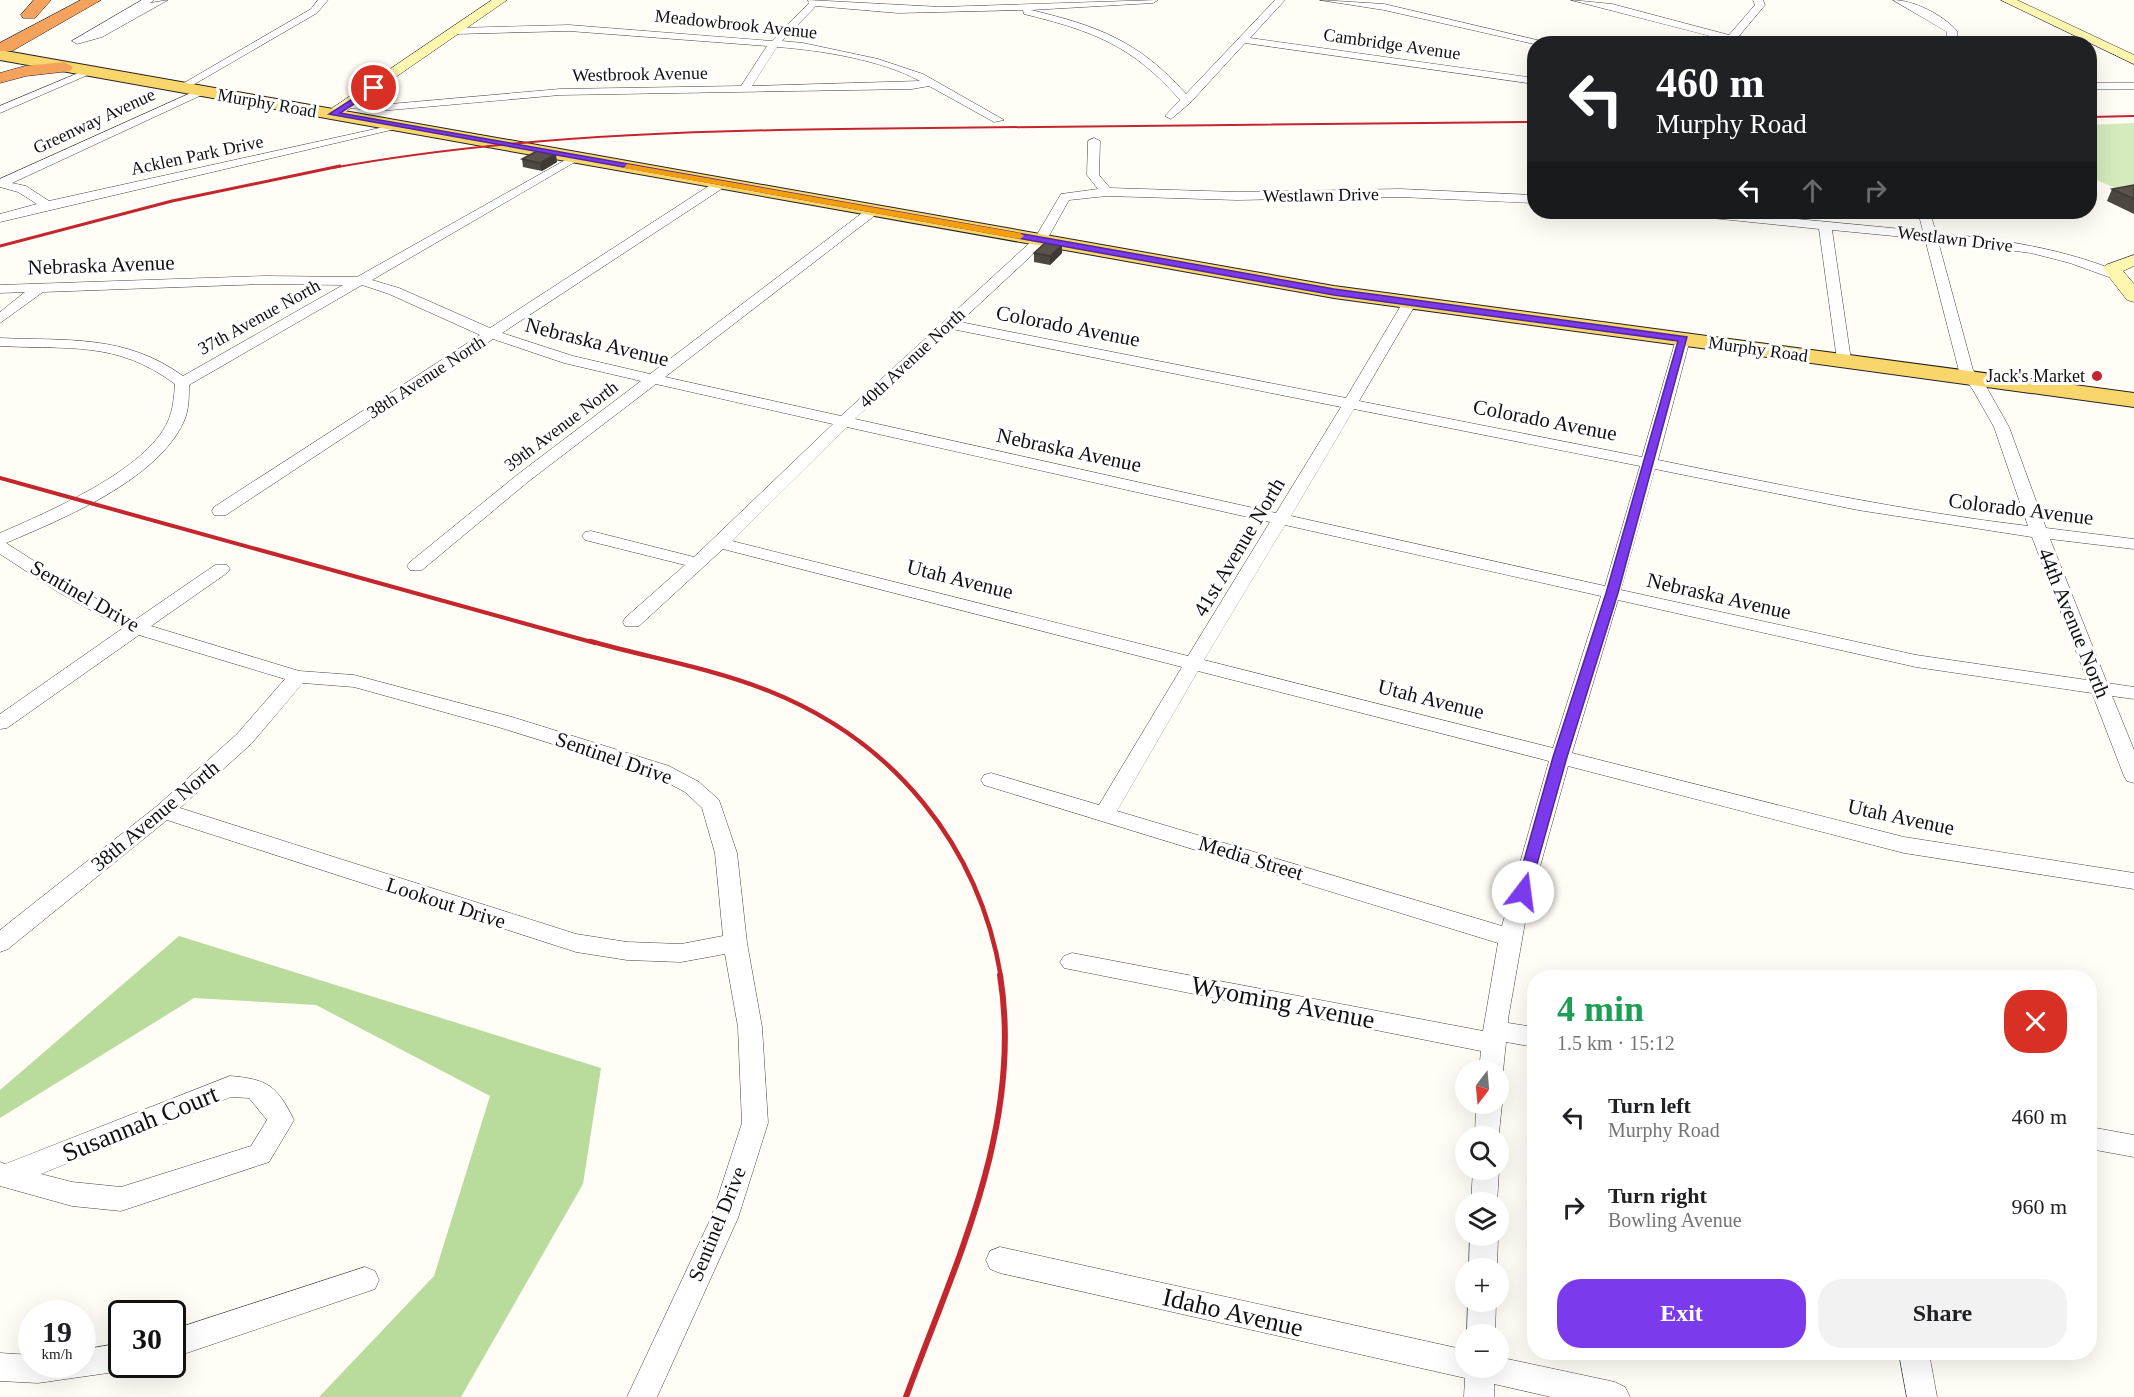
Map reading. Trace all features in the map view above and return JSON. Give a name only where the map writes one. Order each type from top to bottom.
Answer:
[{"type":"highway","points":[[2,48],[43,0]]},
{"type":"highway","points":[[29,15],[51,0]]},
{"type":"highway","points":[[2,48],[78,0]]},
{"type":"highway","points":[[2,48],[36,34],[93,0]]},
{"type":"highway","points":[[0,78],[37,62]]},
{"type":"highway","points":[[0,78],[25,71],[64,67]]},
{"type":"main road","name":"Murphy Road","points":[[2,48],[37,62],[64,67],[1334,292],[2134,400]]},
{"type":"street","points":[[149,0],[77,41],[99,35],[163,0]]},
{"type":"street","name":"Greenway Avenue","points":[[182,87],[314,11],[323,0]]},
{"type":"street","points":[[333,114],[350,105],[501,0]]},
{"type":"street","points":[[745,88],[758,64],[814,2],[910,11],[1153,0]]},
{"type":"street","points":[[1171,116],[1245,40],[1280,0]]},
{"type":"street","points":[[1325,0],[1384,7],[1527,39]]},
{"type":"street","points":[[1384,7],[1410,0]]},
{"type":"street","points":[[1576,0],[1612,7],[1711,36]]},
{"type":"street","points":[[1601,0],[1612,7]]},
{"type":"street","points":[[1732,36],[1760,5],[1758,0]]},
{"type":"street","points":[[1898,0],[1943,23],[1952,31],[1952,36]]},
{"type":"street","points":[[2007,0],[2083,36]]},
{"type":"street","points":[[1006,7],[1073,25],[1117,42],[1153,66],[1186,100]]},
{"type":"street","name":"Meadowbrook Avenue","points":[[456,32],[569,28],[776,42],[843,53],[878,62],[931,82],[998,120]]},
{"type":"street","name":"Cambridge Avenue","points":[[1245,40],[1527,80]]},
{"type":"street","points":[[2097,43],[2134,60]]},
{"type":"street","points":[[0,110],[92,72]]},
{"type":"street","name":"Westbrook Avenue","points":[[350,105],[379,108],[560,92],[912,86],[931,82]]},
{"type":"street","points":[[2097,87],[2134,86]]},
{"type":"street","name":"Greenway Avenue","points":[[0,183],[202,91]]},
{"type":"street","name":"Acklen Park Drive","points":[[0,218],[47,205],[402,126]]},
{"type":"street","points":[[1094,141],[1094,175],[1107,192]]},
{"type":"street","name":"37th Avenue North","points":[[182,383],[576,157]]},
{"type":"street","points":[[0,183],[22,189],[47,205]]},
{"type":"street","name":"38th Avenue North","points":[[220,511],[722,183]]},
{"type":"street","name":"Westlawn Drive","points":[[1107,192],[1237,196],[1400,193],[1527,199]]},
{"type":"street","name":"40th Avenue North","points":[[698,563],[843,422],[1040,240],[1065,197],[1107,192]]},
{"type":"street","name":"39th Avenue North","points":[[416,566],[523,478],[874,210]]},
{"type":"street","name":"Westlawn Drive","points":[[1782,219],[2037,249],[2088,263],[2117,276],[2134,296]]},
{"type":"street","name":"44th Avenue North","points":[[1925,219],[1966,371],[1984,390],[2005,438],[2134,776]]},
{"type":"street","points":[[1825,224],[1844,360]]},
{"type":"street","points":[[2117,276],[2112,268],[2134,260]]},
{"type":"street","name":"Nebraska Avenue","points":[[0,289],[265,280],[362,281],[394,291],[490,334],[569,360],[1916,662],[2134,693]]},
{"type":"street","points":[[0,319],[38,289]]},
{"type":"street","name":"41st Avenue North","points":[[1105,814],[1149,736],[1352,403],[1410,302]]},
{"type":"street","name":"Colorado Avenue","points":[[949,324],[1903,513],[2134,544]]},
{"type":"street","points":[[1492,1060],[1511,938],[1560,757],[1612,593],[1683,339]]},
{"type":"street","points":[[0,342],[84,345],[121,351],[152,360],[182,383],[182,401],[175,423],[163,440],[132,469],[75,504],[0,539]]},
{"type":"street","points":[[591,536],[698,563]]},
{"type":"street","name":"Utah Avenue","points":[[720,543],[1905,845],[2134,881]]},
{"type":"street","name":"Sentinel Drive","points":[[0,546],[64,588],[136,628],[298,677],[354,681],[505,722],[662,771],[692,787],[712,805],[722,830],[735,943],[750,1028],[755,1123],[724,1218],[642,1397]]},
{"type":"street","points":[[632,622],[698,563]]},
{"type":"street","points":[[0,723],[221,569]]},
{"type":"street","name":"38th Avenue North","points":[[0,943],[164,811],[244,739],[298,677]]},
{"type":"street","name":"Media Street","points":[[991,780],[1511,938]]},
{"type":"street","name":"Lookout Drive","points":[[164,811],[576,943],[627,951],[681,953],[735,943]]},
{"type":"street","name":"Wyoming Avenue","points":[[1072,962],[1494,1036],[1527,1037]]},
{"type":"street","name":"Susannah Court","points":[[230,1086],[255,1088],[268,1100],[281,1120],[260,1154],[121,1198],[72,1194],[3,1174],[103,1139],[230,1086]]},
{"type":"street","points":[[2097,1139],[2134,1146]]},
{"type":"street","name":"Idaho Avenue","points":[[1000,1260],[1455,1362]]},
{"type":"street","points":[[186,1339],[365,1280]]},
{"type":"street","points":[[1915,1360],[1922,1397]]},
{"type":"street","points":[[0,1367],[18,1368]]},
{"type":"street","points":[[1509,1373],[1615,1397]]},
{"type":"street","points":[[1479,1397],[1480,1378]]},
{"type":"green space","points":[[2134,123],[2134,196],[2097,180],[2097,125]]},
{"type":"green space","points":[[179,936],[601,1068],[583,1184],[461,1397],[319,1397],[434,1276],[490,1096],[316,1005],[194,998],[0,1118],[0,1090]]},
{"type":"building","points":[[537,151],[556,154],[540,163],[522,159]]},
{"type":"building","points":[[2134,185],[2134,199],[2112,189]]},
{"type":"building","points":[[1046,242],[1062,245],[1050,256],[1034,253]]},
{"type":"railway","points":[[2097,117],[2134,116]]},
{"type":"railway","points":[[332,168],[480,147],[629,135],[704,132],[1527,122]]},
{"type":"railway","points":[[0,246],[172,201],[340,166]]},
{"type":"railway","points":[[0,478],[595,643]]},
{"type":"railway","points":[[590,641],[703,670],[769,691],[814,712],[855,738],[892,769],[924,803],[951,842],[973,884],[990,929],[1001,977]]},
{"type":"railway","points":[[906,1397],[964,1243],[981,1191],[994,1138],[1002,1085],[1005,1030],[1000,975]]},
{"type":"slow traffic","points":[[627,166],[1020,236]]},
{"type":"place","name":"Jack's Market","points":[[2097,376]]},
{"type":"route","points":[[374,88],[333,114],[1334,292],[1683,339],[1612,593],[1560,757],[1523,892]]}]
